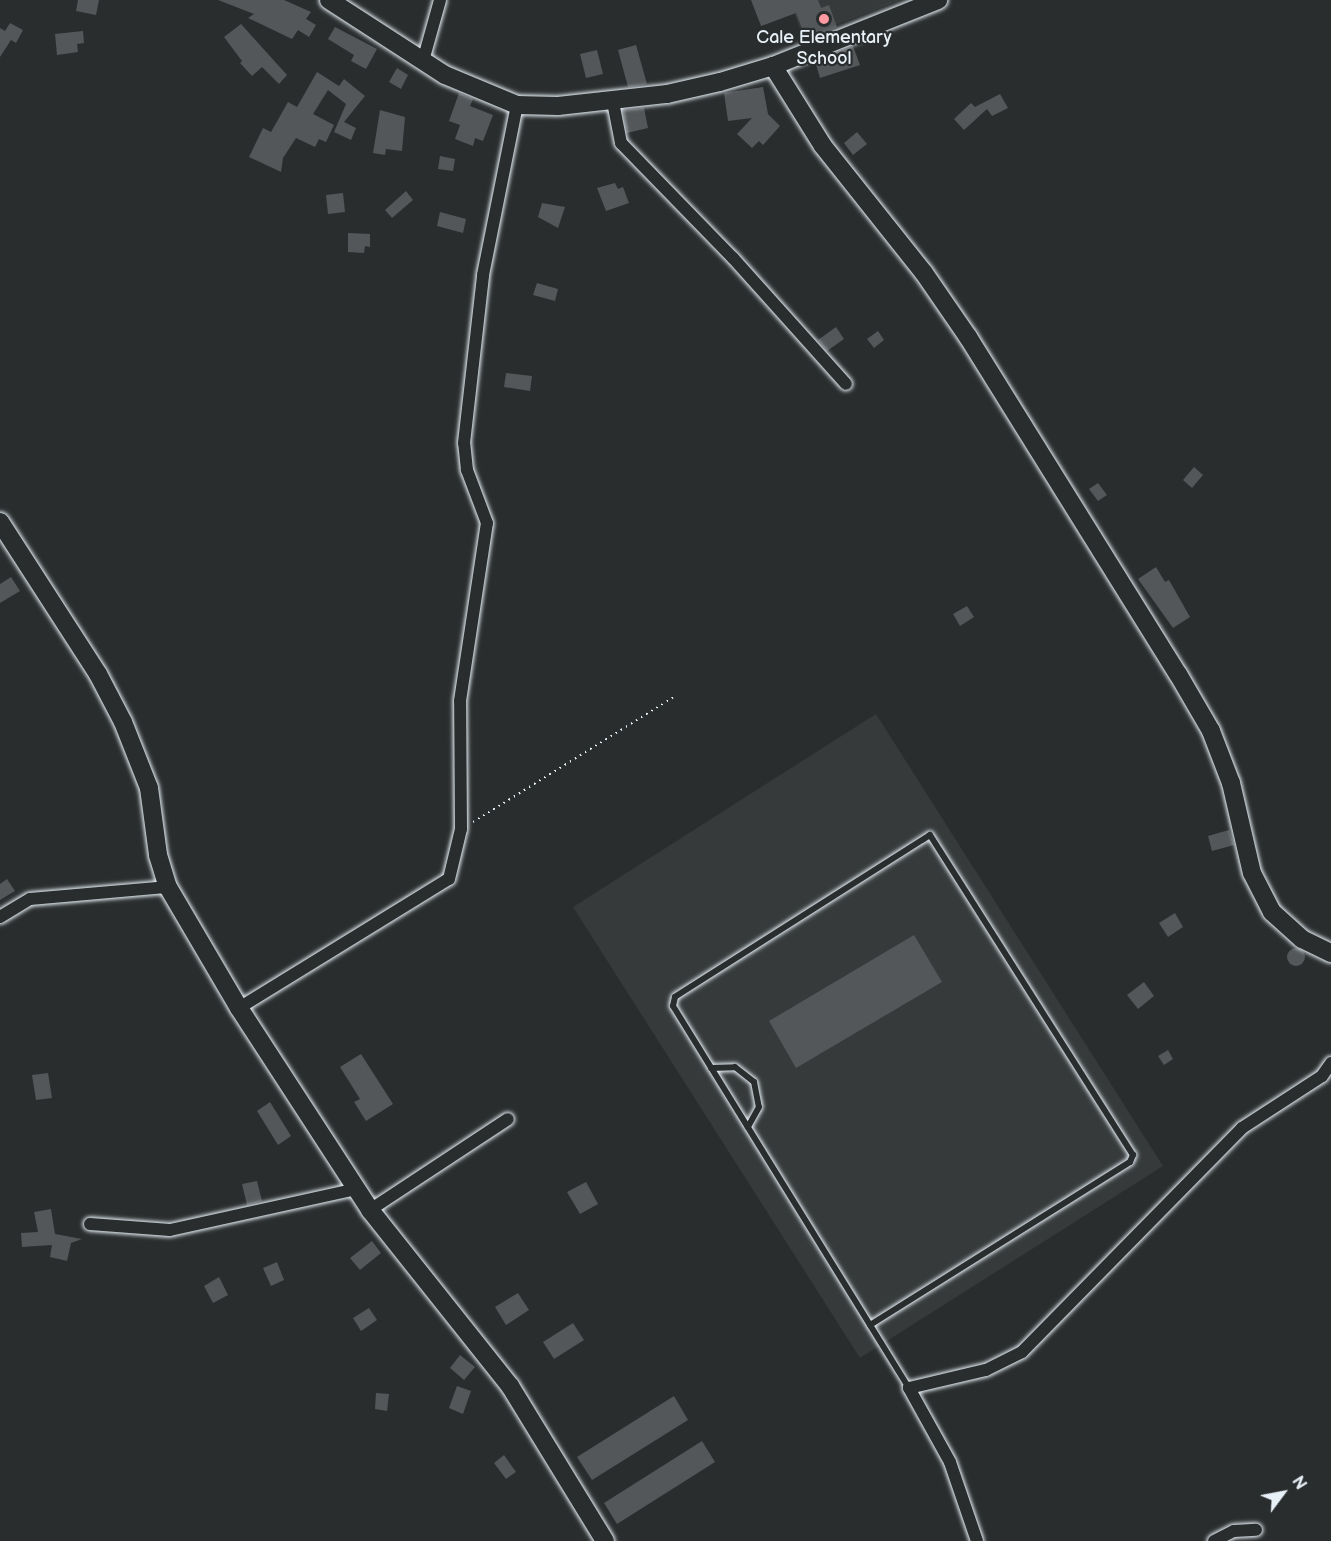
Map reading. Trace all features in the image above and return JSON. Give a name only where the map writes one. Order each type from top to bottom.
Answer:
[{"type":"main road","points":[[329,0],[445,75],[517,105],[613,102],[667,94],[772,66],[938,0]]},
{"type":"main road","points":[[772,66],[823,146],[924,273],[968,337],[1178,674],[1211,731],[1232,783],[1252,873],[1272,912],[1302,939],[1331,953]]},
{"type":"main road","points":[[0,522],[98,674],[123,722],[149,788],[158,855],[168,887],[239,1008],[370,1210],[510,1386],[605,1541]]},
{"type":"street","points":[[423,61],[440,0]]},
{"type":"street","points":[[613,102],[621,144],[733,258],[846,384]]},
{"type":"street","points":[[239,1008],[449,879],[461,829],[460,701],[487,523],[467,470],[464,443],[483,275],[517,105]]},
{"type":"street","points":[[0,917],[30,899],[168,887]]},
{"type":"street","points":[[977,1541],[950,1462],[909,1388],[986,1370],[1022,1352],[1242,1128],[1322,1076],[1331,1064]]},
{"type":"street","points":[[370,1210],[508,1119]]},
{"type":"street","points":[[90,1224],[170,1230],[357,1189]]},
{"type":"street","points":[[1214,1541],[1234,1531],[1256,1530]]},
{"type":"lane","points":[[870,1324],[1130,1162],[1133,1155],[930,835],[675,997],[673,1006],[909,1388]]},
{"type":"lane","points":[[711,1068],[735,1067],[754,1082],[759,1107],[748,1127]]},
{"type":"path","points":[[461,829],[674,697]]},
{"type":"shaded area","name":"Cale Elementary School","points":[[789,0],[900,0],[803,37]]},
{"type":"shaded area","points":[[876,714],[1163,1166],[860,1358],[573,907]]},
{"type":"building","points":[[78,0],[99,0],[96,15],[76,11]]},
{"type":"building","points":[[218,0],[284,0],[311,12],[306,19],[316,25],[309,37],[298,30],[292,39],[248,18],[254,14]]},
{"type":"building","points":[[751,0],[818,0],[821,8],[829,5],[837,27],[806,39],[796,13],[761,26]]},
{"type":"building","points":[[10,23],[23,30],[16,43],[11,40],[0,57],[0,28],[5,31]]},
{"type":"building","points":[[241,24],[287,75],[279,84],[262,67],[252,76],[240,63],[242,61],[224,37]]},
{"type":"building","points":[[335,27],[377,49],[366,69],[351,61],[354,55],[328,39]]},
{"type":"building","points":[[83,31],[84,43],[77,44],[78,52],[57,55],[55,34]]},
{"type":"building","points":[[636,45],[647,84],[628,87],[618,50]]},
{"type":"building","points":[[853,46],[860,65],[820,78],[815,61]]},
{"type":"building","points":[[597,50],[603,74],[586,78],[580,54]]},
{"type":"building","points":[[397,68],[408,75],[401,89],[389,82]]},
{"type":"building","points":[[317,72],[339,86],[344,79],[365,96],[344,122],[356,128],[351,140],[334,132],[346,104],[328,90],[313,114],[334,125],[326,142],[319,139],[315,147],[296,138],[283,158],[281,172],[249,157],[263,128],[271,132],[288,102],[297,107]]},
{"type":"building","points":[[763,87],[768,114],[780,126],[763,145],[759,141],[752,148],[737,134],[752,118],[728,121],[724,93]]},
{"type":"building","points":[[459,93],[473,99],[470,106],[493,115],[483,141],[475,138],[473,146],[455,139],[460,125],[449,121]]},
{"type":"building","points":[[1000,94],[1008,108],[992,116],[987,109],[964,130],[954,119],[971,103],[975,107]]},
{"type":"building","points":[[644,108],[648,128],[627,133],[623,110]]},
{"type":"building","points":[[380,110],[405,117],[402,151],[386,149],[385,155],[373,153]]},
{"type":"building","points":[[857,132],[867,144],[853,155],[844,143]]},
{"type":"building","points":[[440,156],[455,159],[453,171],[438,169]]},
{"type":"building","points":[[615,183],[618,189],[623,187],[629,203],[606,211],[597,188]]},
{"type":"building","points":[[406,191],[413,200],[392,218],[385,210]]},
{"type":"building","points":[[343,193],[345,212],[328,214],[326,195]]},
{"type":"building","points":[[542,203],[565,207],[558,228],[538,217]]},
{"type":"building","points":[[440,212],[466,219],[463,233],[437,226]]},
{"type":"building","points":[[348,233],[370,234],[370,247],[365,246],[364,253],[348,252]]},
{"type":"building","points":[[537,283],[558,289],[555,301],[533,295]]},
{"type":"building","points":[[836,327],[844,339],[827,351],[818,340]]},
{"type":"building","points":[[878,331],[884,340],[874,348],[867,339]]},
{"type":"building","points":[[506,373],[532,376],[530,391],[504,387]]},
{"type":"building","points":[[1194,467],[1203,475],[1192,488],[1183,480]]},
{"type":"building","points":[[1098,483],[1107,495],[1098,501],[1089,489]]},
{"type":"building","points":[[1156,567],[1165,582],[1169,580],[1190,617],[1173,628],[1138,579]]},
{"type":"building","points":[[11,577],[20,591],[0,603],[0,584]]},
{"type":"building","points":[[967,606],[974,617],[960,626],[953,614]]},
{"type":"building","points":[[1229,830],[1234,845],[1212,851],[1208,836]]},
{"type":"building","points":[[7,879],[15,891],[0,900],[0,884]]},
{"type":"building","points":[[1175,913],[1183,927],[1168,937],[1159,923]]},
{"type":"building","points":[[914,935],[942,982],[796,1068],[769,1021]]},
{"type":"building","points":[[1296,948],[1302,951],[1305,957],[1302,963],[1296,966],[1290,963],[1287,957],[1290,951]]},
{"type":"building","points":[[1144,982],[1154,996],[1138,1009],[1127,995]]},
{"type":"building","points":[[1168,1050],[1173,1059],[1164,1065],[1158,1056]]},
{"type":"building","points":[[361,1054],[393,1104],[366,1121],[354,1102],[360,1099],[340,1067]]},
{"type":"building","points":[[48,1073],[52,1098],[36,1100],[32,1075]]},
{"type":"building","points":[[270,1102],[291,1136],[278,1145],[257,1111]]},
{"type":"building","points":[[257,1181],[262,1201],[247,1205],[242,1184]]},
{"type":"building","points":[[586,1182],[598,1204],[580,1214],[567,1192]]},
{"type":"building","points":[[51,1209],[55,1234],[82,1239],[71,1243],[67,1261],[50,1257],[52,1245],[22,1247],[21,1233],[38,1232],[34,1212]]},
{"type":"building","points":[[372,1241],[381,1253],[360,1270],[350,1258]]},
{"type":"building","points":[[277,1262],[284,1280],[271,1286],[263,1268]]},
{"type":"building","points":[[219,1277],[228,1295],[213,1303],[204,1286]]},
{"type":"building","points":[[518,1293],[529,1310],[506,1325],[495,1307]]},
{"type":"building","points":[[369,1308],[377,1320],[361,1331],[353,1318]]},
{"type":"building","points":[[573,1323],[584,1340],[554,1359],[543,1342]]},
{"type":"building","points":[[460,1355],[475,1367],[464,1380],[450,1368]]},
{"type":"building","points":[[457,1386],[471,1391],[463,1414],[449,1408]]},
{"type":"building","points":[[376,1393],[389,1394],[387,1411],[375,1409]]},
{"type":"building","points":[[674,1396],[688,1420],[592,1480],[577,1457]]},
{"type":"building","points":[[702,1441],[715,1462],[617,1524],[604,1503]]},
{"type":"building","points":[[504,1455],[516,1472],[506,1479],[494,1463]]},
{"type":"place","name":"Cale Elementary School","points":[[824,19]]}]
